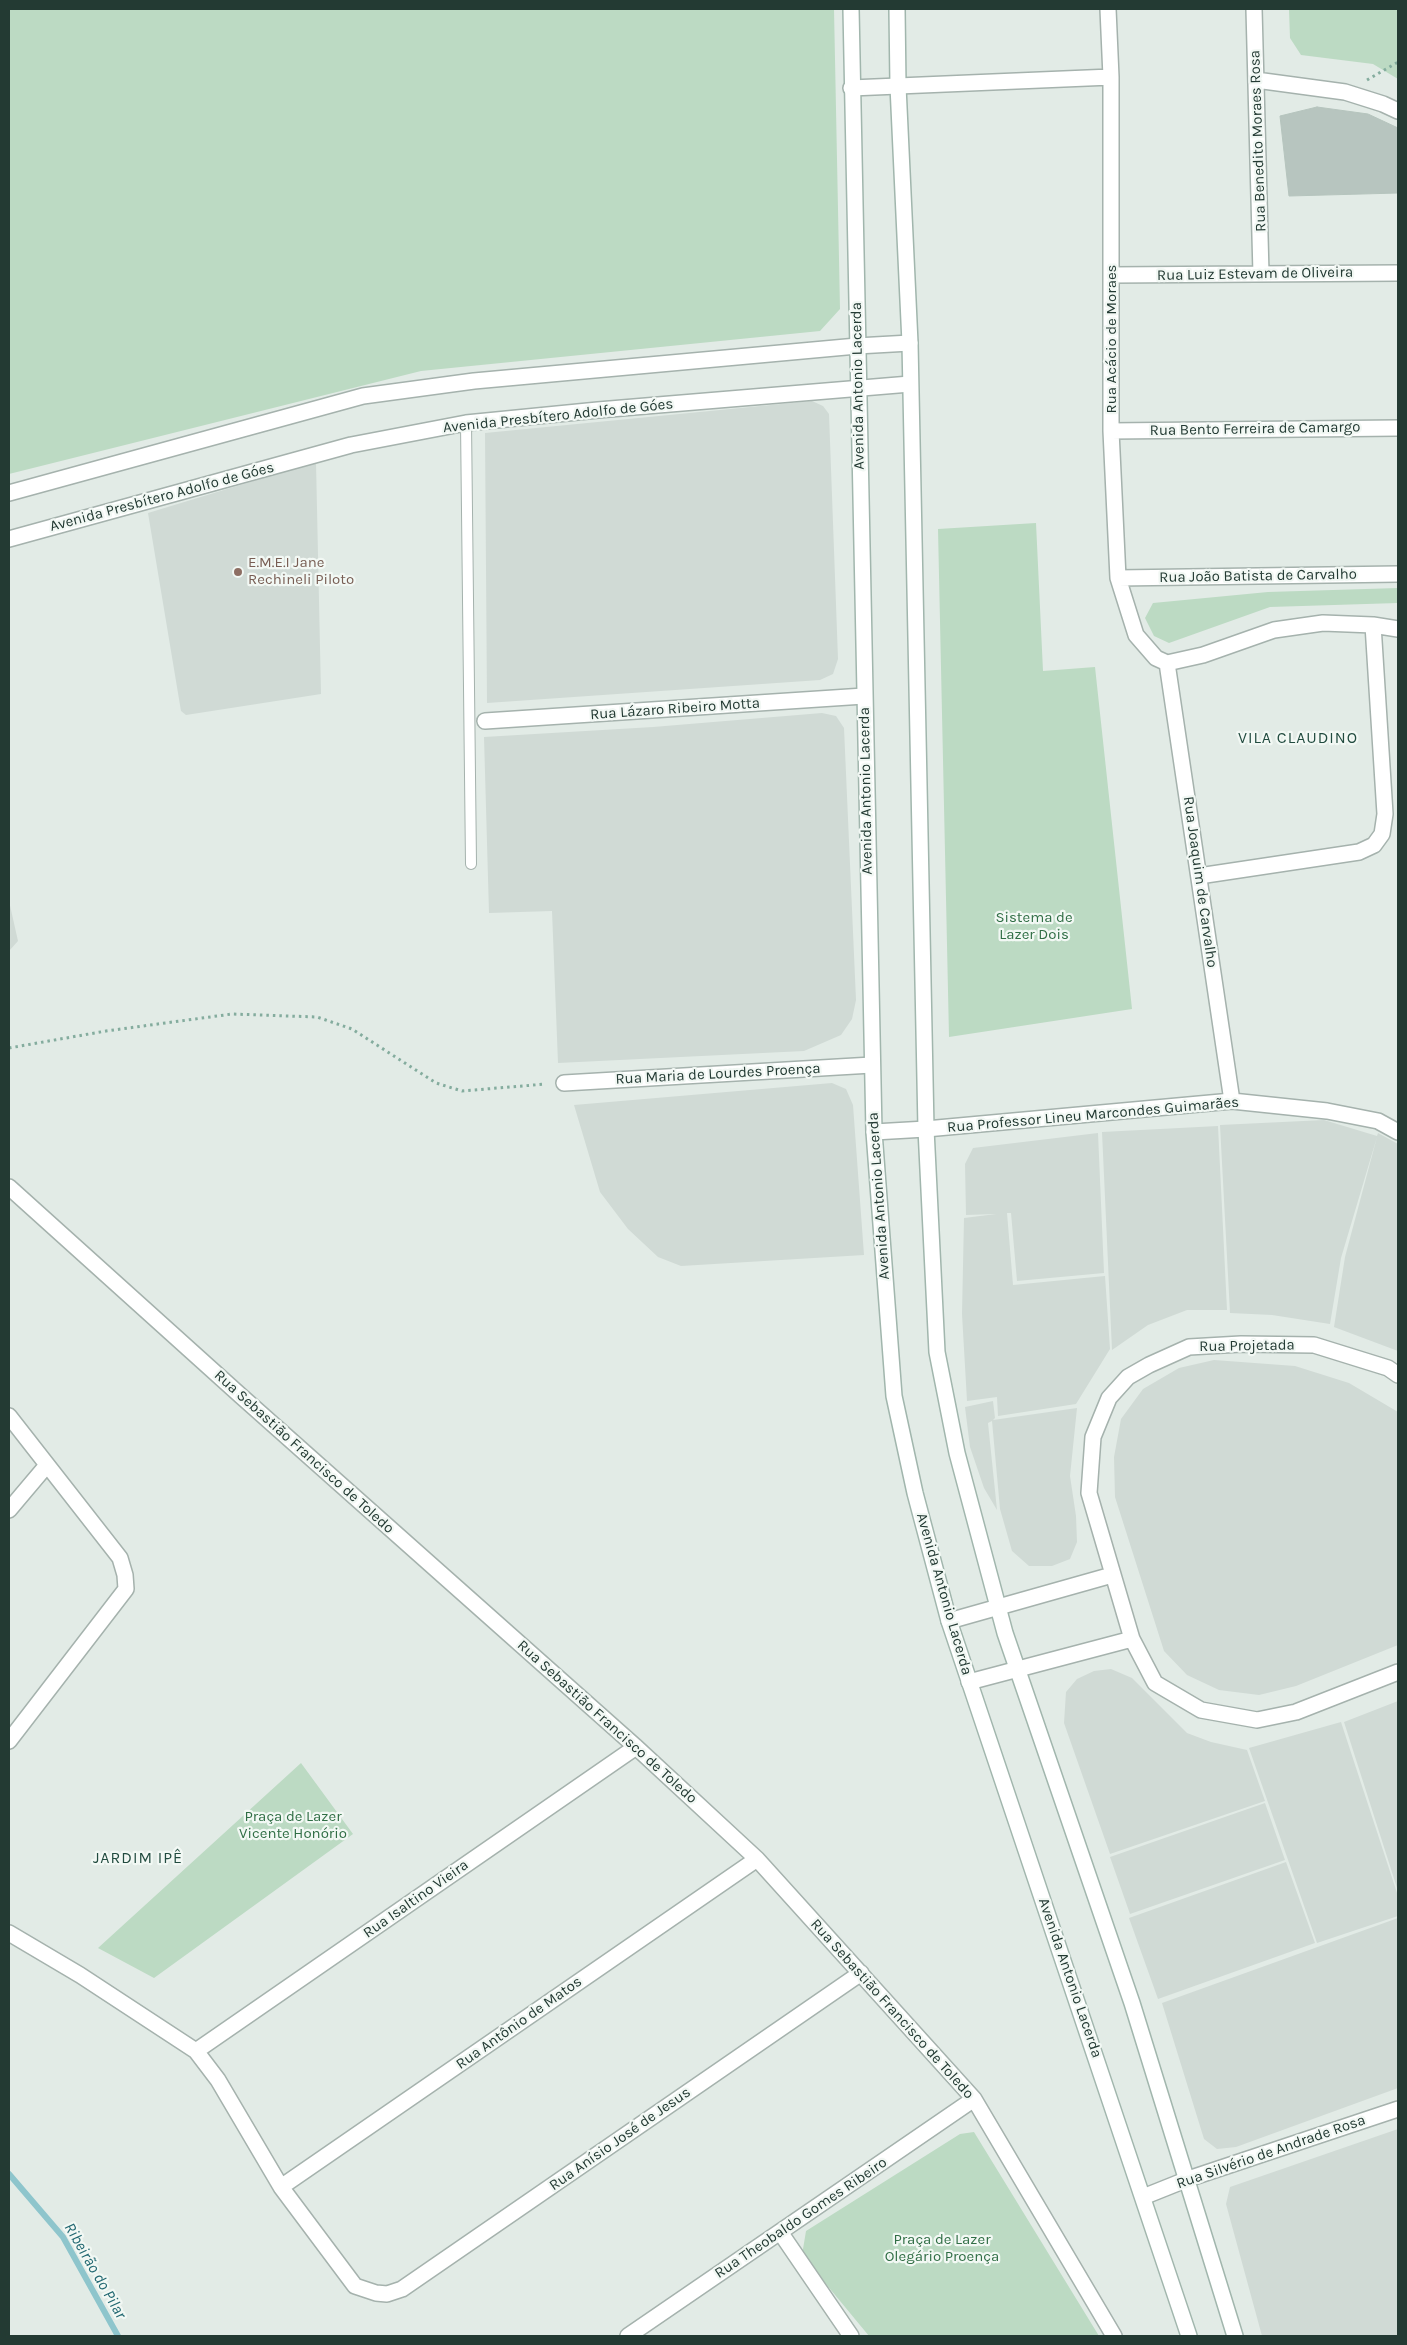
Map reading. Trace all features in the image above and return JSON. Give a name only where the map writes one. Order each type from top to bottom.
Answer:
[{"type":"street","name":"Avenida Antonio Lacerda","points":[[850,9],[874,1132],[894,1396],[915,1493],[949,1621],[1189,2336]]},
{"type":"street","points":[[897,9],[898,86],[910,343],[926,1129],[937,1352],[957,1453],[1016,1669],[1129,1994],[1188,2179],[1235,2336]]},
{"type":"street","name":"Rua Acácio de Moraes","points":[[1108,9],[1111,77],[1111,431],[1118,578],[1136,635],[1146,648],[1162,660]]},
{"type":"street","name":"Rua Benedito Moraes Rosa","points":[[1254,9],[1261,274]]},
{"type":"street","points":[[851,88],[1111,77]]},
{"type":"street","points":[[1256,80],[1345,92],[1398,111]]},
{"type":"street","name":"Rua Luiz Estevam de Oliveira","points":[[1112,275],[1398,272]]},
{"type":"street","points":[[9,493],[363,396],[474,381],[857,346],[910,343]]},
{"type":"street","name":"Avenida Presbítero Adolfo de Góes","points":[[9,539],[351,445],[466,423],[858,387],[910,384]]},
{"type":"street","name":"Rua Bento Ferreira de Camargo","points":[[1111,431],[1398,428]]},
{"type":"street","name":"Rua João Batista de Carvalho","points":[[1118,578],[1398,574]]},
{"type":"street","points":[[1162,660],[1203,655],[1274,630],[1323,623],[1373,625],[1398,629]]},
{"type":"street","points":[[1199,876],[1359,852],[1374,845],[1382,834],[1385,814],[1373,625]]},
{"type":"street","name":"Rua Joaquim de Carvalho","points":[[1162,660],[1199,876],[1232,1101]]},
{"type":"street","name":"Rua Lázaro Ribeiro Motta","points":[[485,721],[864,696]]},
{"type":"street","name":"Rua Maria de Lourdes Proença","points":[[564,1083],[872,1065]]},
{"type":"street","name":"Rua Professor Lineu Marcondes Guimarães","points":[[874,1132],[1232,1101],[1327,1111],[1378,1121],[1398,1132]]},
{"type":"street","name":"Rua Sebastião Francisco de Toledo","points":[[9,1187],[636,1747],[757,1859],[974,2099],[1114,2336]]},
{"type":"street","name":"Rua Projetada","points":[[1398,1375],[1388,1368],[1314,1346],[1242,1344],[1189,1346],[1149,1365],[1128,1378],[1109,1398],[1093,1438],[1089,1493],[1132,1639],[1155,1683],[1201,1710],[1257,1720],[1296,1712],[1398,1672]]},
{"type":"street","points":[[9,1416],[120,1558],[125,1575],[126,1589],[9,1741]]},
{"type":"street","points":[[9,1510],[47,1465]]},
{"type":"street","points":[[949,1621],[1112,1575]]},
{"type":"street","points":[[969,1682],[1132,1639]]},
{"type":"street","name":"Rua Isaltino Vieira","points":[[196,2051],[636,1747]]},
{"type":"street","name":"Rua Antônio de Matos","points":[[281,2187],[757,1859]]},
{"type":"street","points":[[9,1933],[80,1975],[196,2051],[218,2080],[281,2187]]},
{"type":"street","name":"Rua Anísio José de Jesus","points":[[281,2187],[355,2286],[376,2293],[387,2294],[402,2290],[860,1973]]},
{"type":"street","name":"Rua Theobaldo Gomes Ribeiro","points":[[628,2336],[646,2331],[780,2232],[974,2099]]},
{"type":"street","name":"Rua Silvério de Andrade Rosa","points":[[1143,2197],[1188,2179],[1398,2109]]},
{"type":"street","points":[[780,2232],[851,2336]]},
{"type":"lane","points":[[466,423],[471,864]]},
{"type":"path","points":[[1345,92],[1398,62]]},
{"type":"path","points":[[9,1048],[106,1031],[232,1014],[317,1017],[352,1029],[436,1082],[462,1090],[564,1083]]},
{"type":"shaded area","points":[[812,401],[823,406],[829,414],[838,659],[833,674],[820,680],[487,703],[485,433]]},
{"type":"shaded area","name":"E.M.E.I Jane Rechineli Piloto","points":[[316,462],[321,694],[186,715],[181,711],[148,513]]},
{"type":"shaded area","points":[[822,713],[836,716],[844,728],[856,1000],[852,1019],[841,1035],[804,1051],[558,1063],[552,911],[489,913],[484,737],[653,727]]},
{"type":"shaded area","points":[[9,901],[18,941],[9,951]]},
{"type":"shaded area","points":[[832,1083],[846,1089],[853,1105],[864,1255],[681,1266],[658,1257],[628,1229],[600,1192],[574,1105]]},
{"type":"shaded area","points":[[1324,1120],[1377,1136],[1378,1133],[1398,1144],[1398,1351],[1334,1327],[1345,1257],[1377,1137],[1341,1258],[1330,1324],[1272,1315],[1230,1313],[1220,1125]]},
{"type":"shaded area","points":[[1218,1126],[1227,1310],[1187,1310],[1148,1325],[1112,1350],[1102,1132]]},
{"type":"shaded area","points":[[1098,1133],[1104,1273],[1017,1281],[1011,1213],[1007,1213],[1013,1285],[1105,1276],[1110,1349],[1076,1404],[998,1416],[997,1397],[967,1401],[962,1314],[964,1218],[996,1214],[966,1215],[965,1164],[973,1148]]},
{"type":"shaded area","points":[[1214,1360],[1295,1366],[1349,1383],[1398,1412],[1398,1645],[1296,1686],[1259,1695],[1219,1690],[1187,1675],[1164,1651],[1115,1497],[1114,1457],[1121,1419],[1143,1389],[1179,1368]]},
{"type":"shaded area","points":[[993,1401],[995,1418],[993,1420],[1077,1408],[1070,1476],[1076,1516],[1077,1542],[1070,1559],[1052,1566],[1029,1566],[1012,1551],[1000,1509],[992,1421],[988,1423],[997,1510],[984,1488],[970,1447],[965,1407]]},
{"type":"shaded area","points":[[1111,1669],[1132,1678],[1187,1733],[1211,1742],[1247,1750],[1265,1801],[1110,1854],[1064,1723],[1066,1692],[1077,1679],[1094,1671]]},
{"type":"shaded area","points":[[1398,1701],[1398,1891],[1344,1722]]},
{"type":"shaded area","points":[[1341,1722],[1398,1896],[1398,1916],[1317,1943],[1249,1748]]},
{"type":"shaded area","points":[[1265,1803],[1285,1860],[1130,1914],[1110,1857]]},
{"type":"shaded area","points":[[1286,1862],[1315,1943],[1158,1999],[1129,1918]]},
{"type":"shaded area","points":[[1398,1918],[1398,2088],[1236,2147],[1217,2149],[1204,2139],[1162,2003]]},
{"type":"shaded area","points":[[1398,2129],[1398,2336],[1262,2336],[1226,2204],[1230,2187]]},
{"type":"green space","points":[[9,9],[834,9],[840,309],[820,331],[421,371],[9,474]]},
{"type":"green space","points":[[1289,9],[1398,9],[1398,79],[1373,64],[1301,55],[1290,38]]},
{"type":"green space","name":"Sistema de Lazer Dois","points":[[1036,523],[1043,671],[1095,667],[1132,1009],[949,1037],[938,529]]},
{"type":"green space","points":[[1398,588],[1398,603],[1270,607],[1169,643],[1154,636],[1145,618],[1153,603],[1268,592]]},
{"type":"green space","name":"Praça de Lazer Vicente Honório","points":[[301,1763],[353,1834],[154,1978],[98,1948]]},
{"type":"green space","name":"Praça de Lazer Olegário Proença","points":[[974,2132],[1099,2336],[869,2336],[802,2255],[806,2231],[960,2134]]},
{"type":"building","points":[[1317,107],[1368,114],[1398,128],[1398,193],[1289,196],[1280,116]]},
{"type":"waterway","name":"Ribeirão do Pilar","points":[[9,2174],[63,2237],[118,2336]]},
{"type":"place","name":"E.M.E.I Jane Rechineli Piloto","points":[[238,572]]},
{"type":"district","name":"VILA CLAUDINO","points":[[1298,738]]},
{"type":"district","name":"JARDIM IPÊ","points":[[138,1858]]}]
